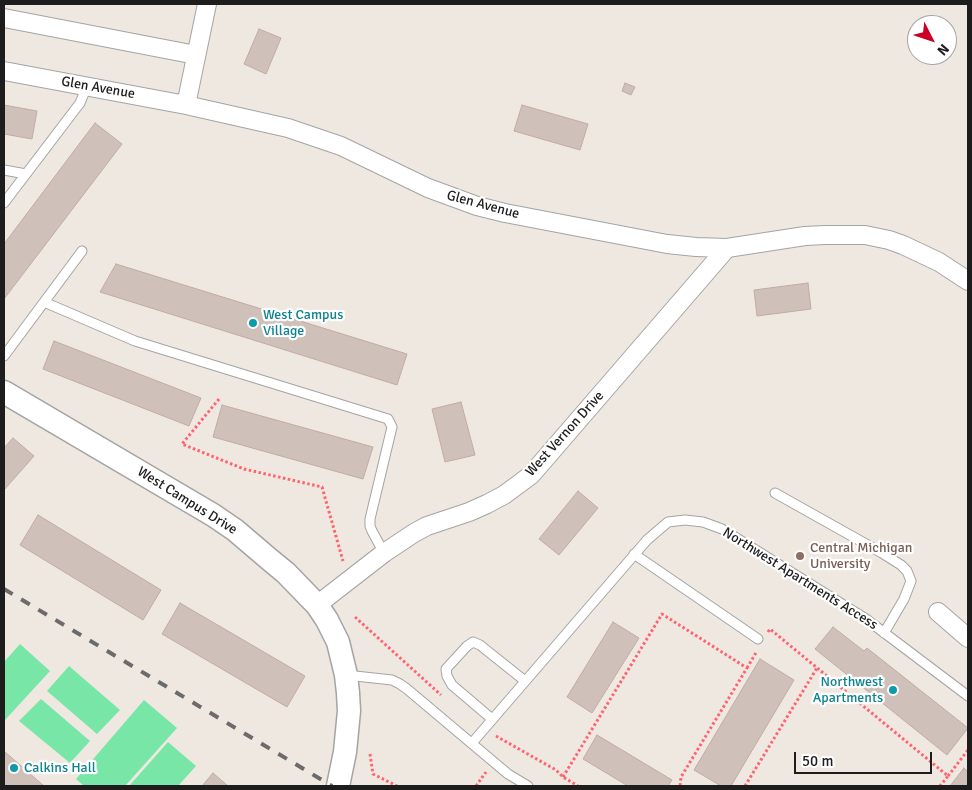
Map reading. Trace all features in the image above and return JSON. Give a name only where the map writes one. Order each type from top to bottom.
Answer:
[{"type":"street","points":[[186,105],[207,4]]},
{"type":"street","points":[[4,18],[196,55]]},
{"type":"street","name":"Glen Avenue","points":[[4,71],[186,105],[288,128],[341,146],[428,188],[477,206],[505,213],[668,244],[710,248],[727,248],[805,236],[865,235],[903,245],[939,262],[968,281]]},
{"type":"street","name":"West Vernon Drive","points":[[317,605],[384,553],[414,533],[427,526],[487,504],[504,495],[531,475],[727,248]]},
{"type":"street","name":"West Campus Drive","points":[[4,392],[213,515],[270,558],[317,605],[338,642],[346,675],[349,711],[344,763],[338,786]]},
{"type":"street","points":[[938,612],[968,638]]},
{"type":"lane","points":[[4,203],[80,103],[88,86]]},
{"type":"lane","points":[[4,170],[26,174]]},
{"type":"lane","points":[[4,356],[82,251]]},
{"type":"lane","points":[[44,302],[135,340],[388,419],[392,427],[370,519],[372,531],[384,553]]},
{"type":"lane","points":[[775,493],[882,553],[901,565],[907,572],[911,581],[904,598],[884,633]]},
{"type":"lane","name":"Northwest Apartments Access","points":[[472,743],[647,540],[668,522],[685,520],[703,522],[722,529],[866,619],[968,696]]},
{"type":"lane","points":[[634,554],[761,640]]},
{"type":"lane","points":[[492,719],[452,685],[447,676],[446,669],[473,642],[480,645],[525,681]]},
{"type":"lane","points":[[346,675],[392,680],[400,684],[508,774],[528,786]]},
{"type":"path","points":[[219,399],[182,444],[244,469],[322,487],[343,561]]},
{"type":"path","points":[[563,777],[662,614],[748,668]]},
{"type":"path","points":[[355,617],[446,699]]},
{"type":"path","points":[[681,786],[682,777],[748,668],[761,640],[770,629],[948,776]]},
{"type":"path","points":[[745,786],[817,668]]},
{"type":"path","points":[[484,729],[556,770],[563,777],[578,786]]},
{"type":"path","points":[[940,786],[968,750]]},
{"type":"path","points":[[370,754],[373,774],[397,786]]},
{"type":"green space","points":[[20,644],[50,671],[5,720],[4,662]]},
{"type":"green space","points":[[69,666],[120,710],[97,734],[47,691]]},
{"type":"green space","points":[[41,699],[90,741],[70,763],[19,721]]},
{"type":"green space","points":[[144,700],[177,728],[125,786],[84,786],[76,779]]},
{"type":"green space","points":[[168,742],[196,766],[178,786],[129,786]]},
{"type":"building","points":[[259,29],[281,38],[266,74],[244,64]]},
{"type":"building","points":[[625,83],[635,87],[631,95],[622,91]]},
{"type":"building","points":[[4,105],[37,111],[32,139],[4,134]]},
{"type":"building","points":[[522,105],[588,124],[580,150],[514,131]]},
{"type":"building","points":[[95,123],[122,144],[4,299],[4,244]]},
{"type":"building","name":"West Campus Village","points":[[116,264],[407,354],[397,385],[100,292]]},
{"type":"building","points":[[808,283],[811,309],[757,316],[754,290]]},
{"type":"building","points":[[54,341],[201,398],[189,426],[43,369]]},
{"type":"building","points":[[461,402],[475,455],[445,462],[432,409]]},
{"type":"building","points":[[222,405],[373,447],[363,479],[213,437]]},
{"type":"building","points":[[13,438],[34,456],[4,490],[4,448]]},
{"type":"building","points":[[578,491],[598,508],[559,555],[539,539]]},
{"type":"building","points":[[38,515],[161,590],[143,620],[20,545]]},
{"type":"building","points":[[180,603],[305,676],[287,707],[162,634]]},
{"type":"building","points":[[613,622],[639,638],[592,713],[567,697]]},
{"type":"building","name":"Northwest Apartments","points":[[833,627],[864,651],[867,648],[968,728],[947,755],[815,649]]},
{"type":"building","name":"Northwest Apartments","points":[[760,659],[794,680],[731,786],[721,786],[694,770]]},
{"type":"building","points":[[597,735],[672,780],[668,786],[628,786],[583,759]]},
{"type":"building","name":"Calkins Hall","points":[[4,751],[44,786],[4,786]]},
{"type":"building","points":[[964,768],[968,772],[968,786],[950,786]]},
{"type":"building","points":[[213,773],[228,786],[202,786]]},
{"type":"railway","points":[[4,589],[332,786]]},
{"type":"place","name":"West Campus Village","points":[[253,323]]},
{"type":"place","name":"Central Michigan University","points":[[800,556]]},
{"type":"place","name":"Northwest Apartments","points":[[893,690]]},
{"type":"place","name":"Calkins Hall","points":[[14,768]]}]
